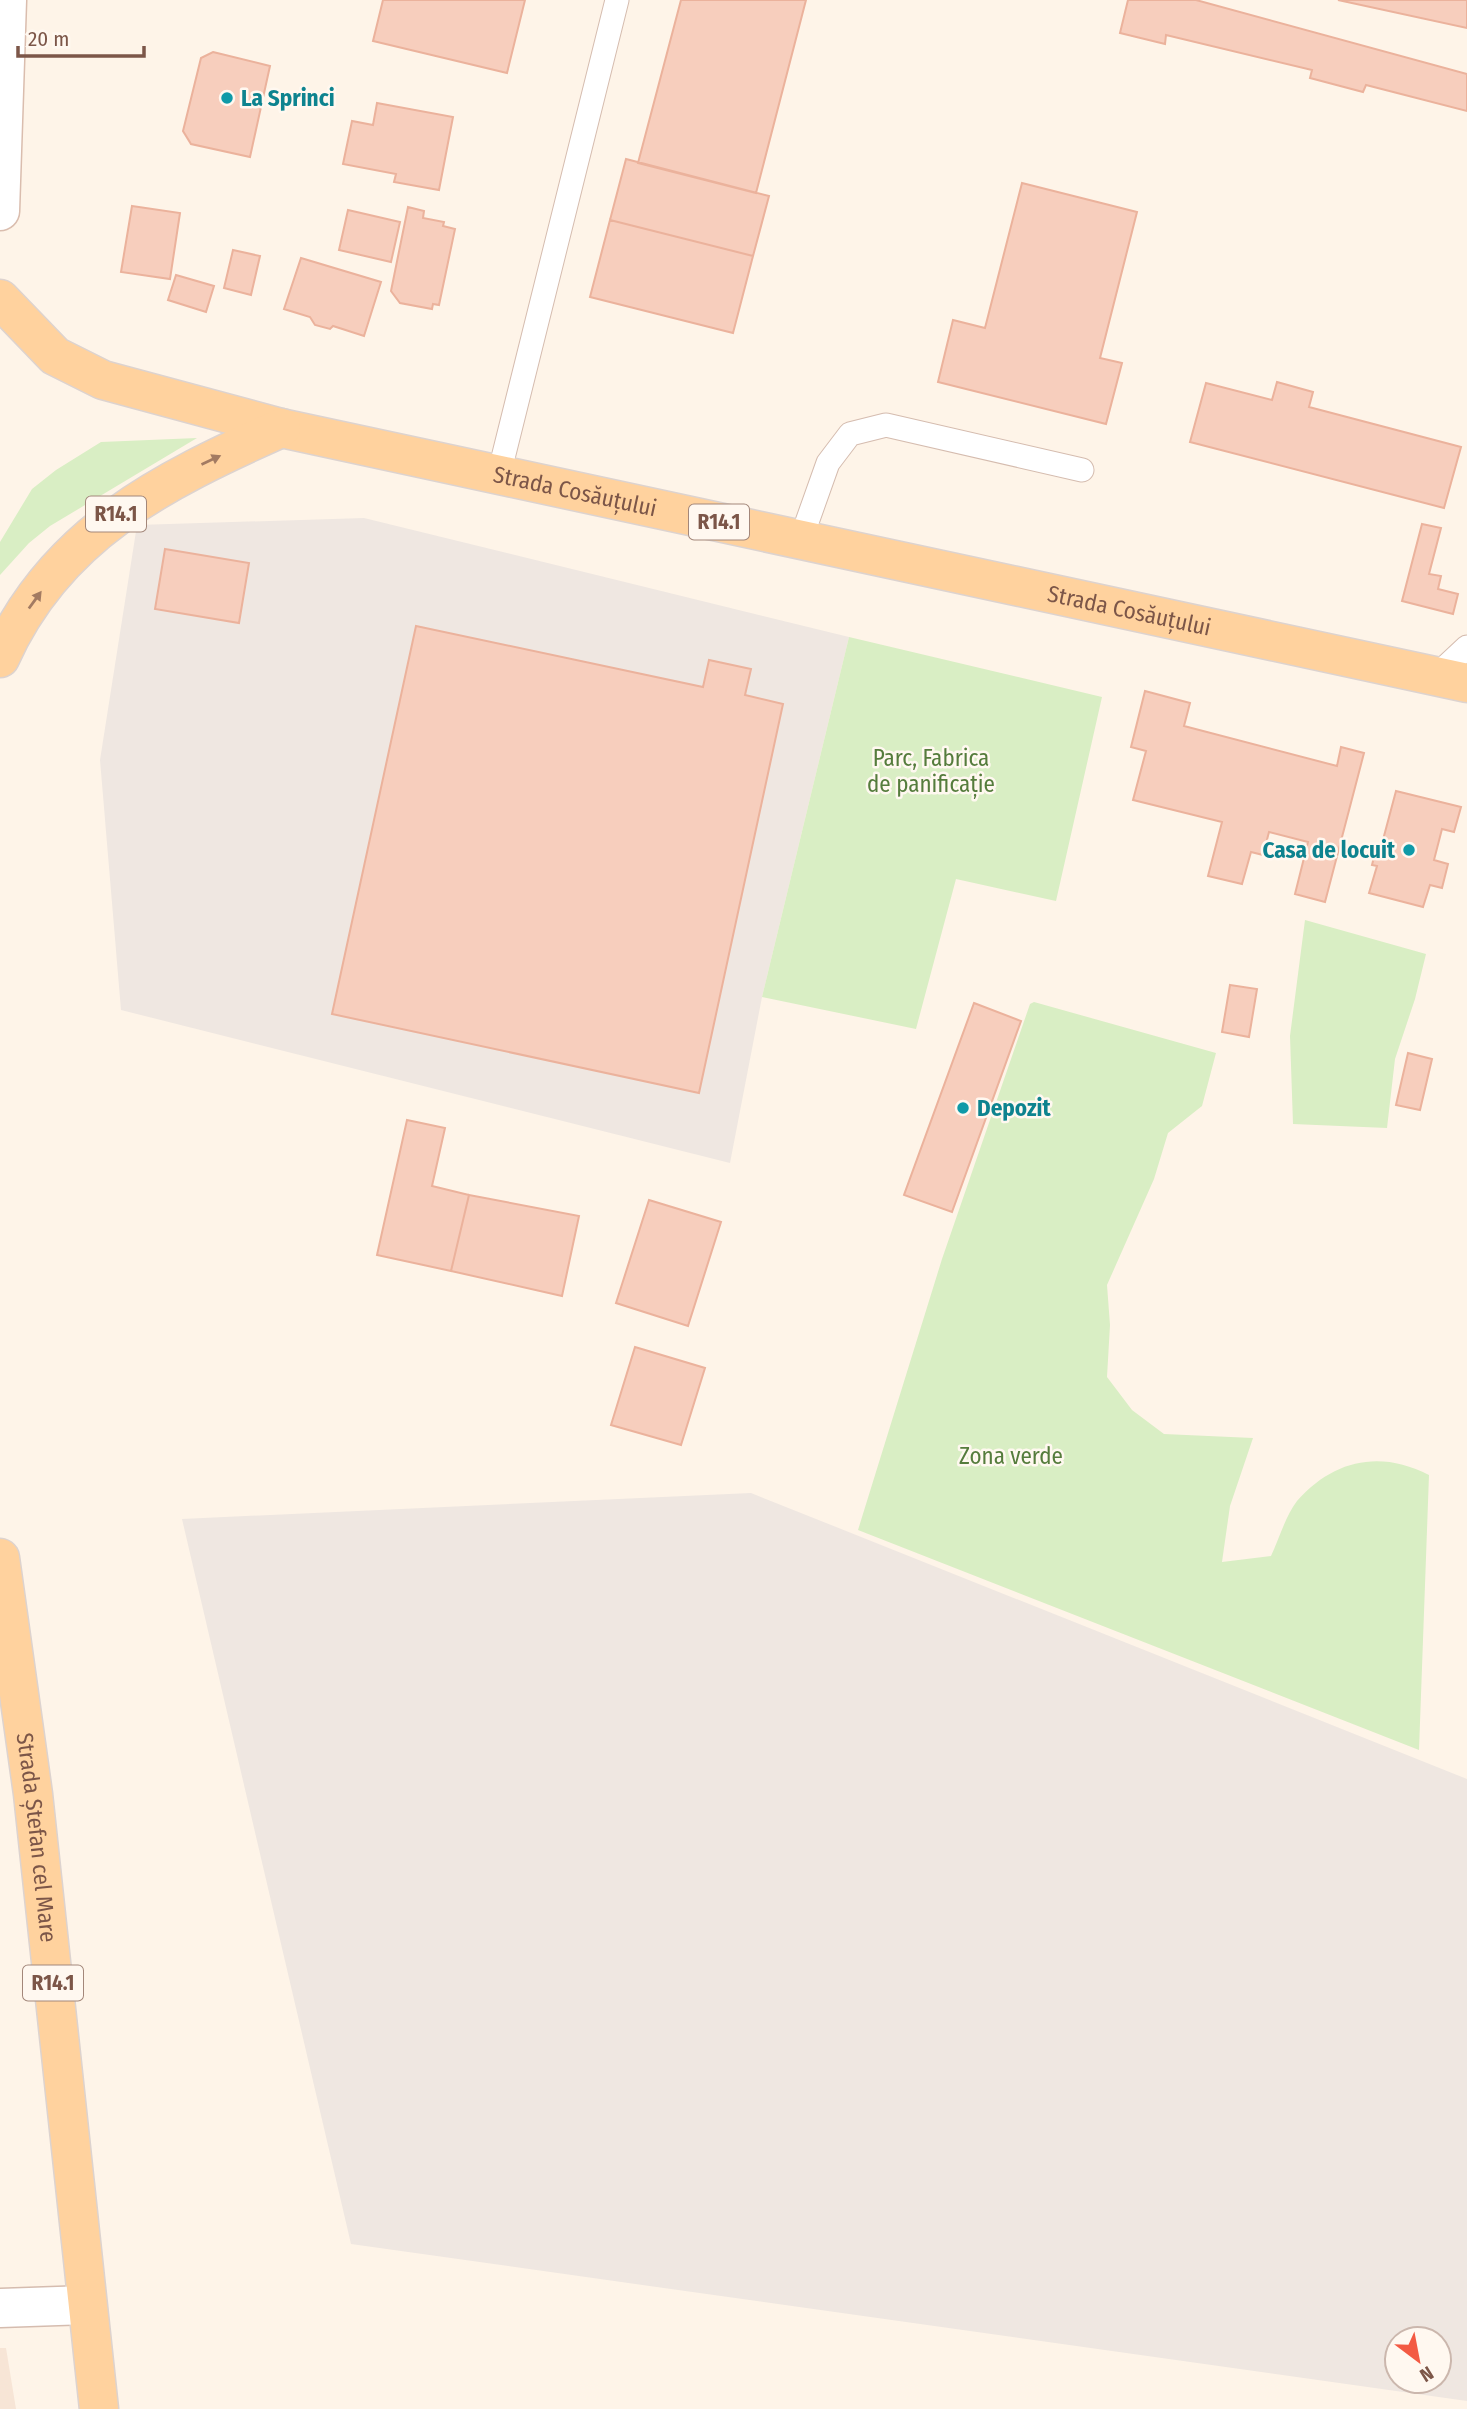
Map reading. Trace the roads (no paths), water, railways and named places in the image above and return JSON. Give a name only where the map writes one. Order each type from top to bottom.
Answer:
[{"type":"main road","points":[[0,211],[7,0]]},
{"type":"main road","name":"Strada Cosăuțului","points":[[0,299],[55,356],[103,380],[281,428],[1451,679]]},
{"type":"main road","name":"R14.1","points":[[0,658],[22,618],[46,585],[100,526],[167,482],[281,428]]},
{"type":"main road","name":"Strada Ștefan cel Mare","points":[[0,1558],[33,1794],[99,2409]]},
{"type":"main road","points":[[0,2308],[87,2305]]},
{"type":"lane","points":[[499,474],[617,0]]},
{"type":"lane","points":[[801,539],[828,463],[850,434],[886,425],[1082,470]]},
{"type":"lane","points":[[1451,679],[1467,647]]},
{"type":"place","name":"La Sprinci","points":[[227,98]]},
{"type":"place","name":"Casa de locuit","points":[[1409,850]]},
{"type":"place","name":"Depozit","points":[[963,1108]]},
{"type":"park label","name":"Parc, Fabrica de panificație","points":[[931,771]]},
{"type":"park label","name":"Zona verde","points":[[1011,1456]]}]
